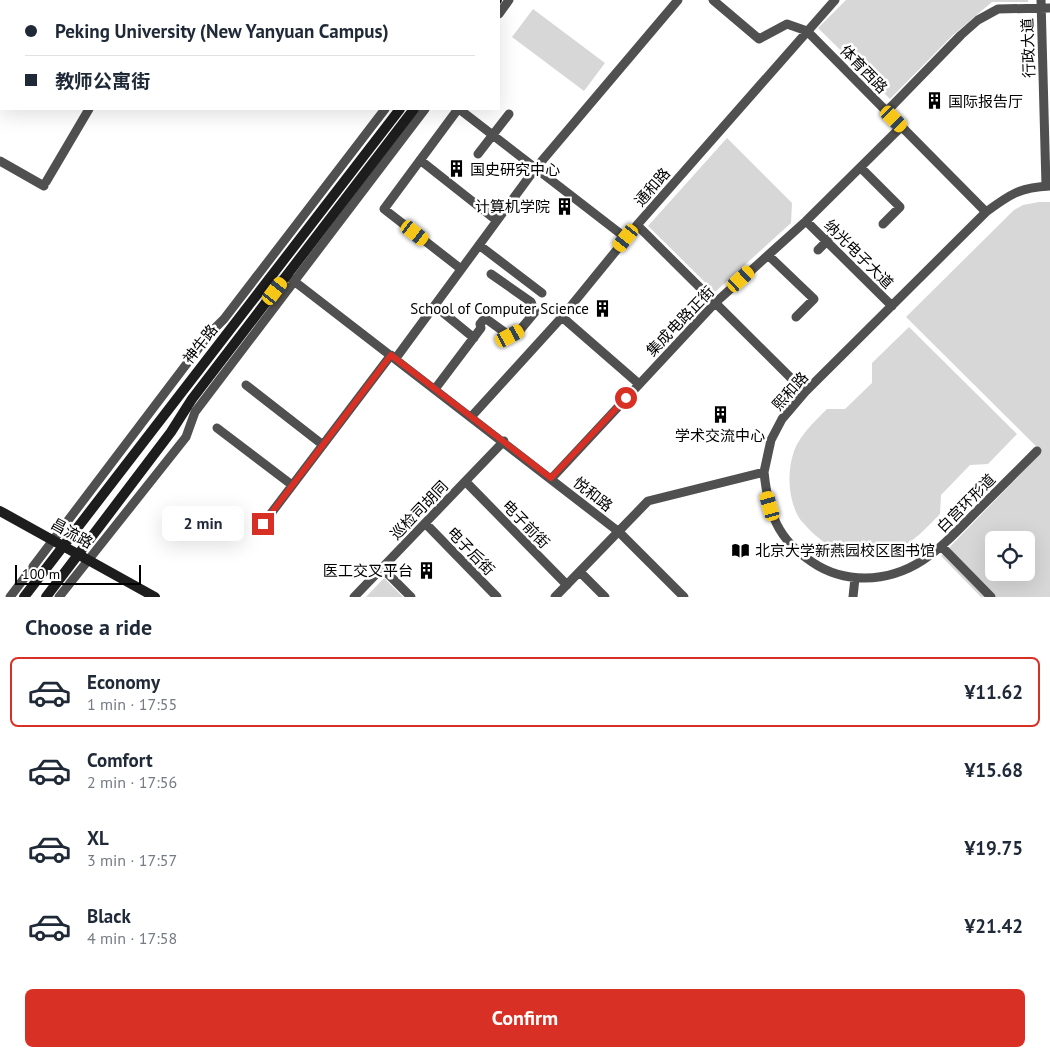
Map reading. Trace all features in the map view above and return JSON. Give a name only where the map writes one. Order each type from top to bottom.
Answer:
[{"type":"main road","name":"神牛路","points":[[24,597],[399,110]]},
{"type":"main road","name":"神牛路","points":[[46,597],[83,557],[192,399],[290,278],[413,110]]},
{"type":"main road","name":"昌流路","points":[[0,511],[155,597]]},
{"type":"street","points":[[500,13],[509,0]]},
{"type":"street","points":[[263,524],[323,445],[435,306],[496,220],[536,169],[678,0]]},
{"type":"street","points":[[713,0],[759,39],[787,24],[807,31]]},
{"type":"street","name":"通和路","points":[[472,417],[562,317],[637,225],[835,0]]},
{"type":"street","points":[[886,112],[978,20],[998,9],[1044,5]]},
{"type":"street","name":"行政大道","points":[[1044,5],[1048,186]]},
{"type":"street","name":"体育西路","points":[[807,31],[986,212]]},
{"type":"street","points":[[0,161],[45,184],[88,110]]},
{"type":"street","name":"神牛路","points":[[10,597],[204,341],[224,319],[384,110]]},
{"type":"street","name":"神牛路","points":[[59,597],[83,557],[186,437],[195,412],[290,278],[425,110]]},
{"type":"street","points":[[458,110],[384,209],[461,269]]},
{"type":"street","points":[[460,110],[626,238]]},
{"type":"street","points":[[478,154],[509,114]]},
{"type":"street","name":"集成电路正街","points":[[551,478],[715,303],[806,221],[901,127]]},
{"type":"street","points":[[420,160],[496,220]]},
{"type":"street","points":[[861,168],[900,208],[883,224]]},
{"type":"street","name":"熙和路","points":[[764,472],[771,440],[782,419],[805,392],[986,212],[1010,194],[1025,188],[1048,186]]},
{"type":"street","name":"纳光电子大道","points":[[806,221],[892,306]]},
{"type":"street","points":[[637,225],[805,392]]},
{"type":"street","points":[[818,250],[837,231]]},
{"type":"street","points":[[479,245],[542,293]]},
{"type":"street","points":[[768,255],[814,299],[796,317]]},
{"type":"street","points":[[435,389],[481,328],[480,324],[484,318],[510,336],[520,330],[535,312],[531,302],[491,274]]},
{"type":"street","name":"悦和路","points":[[290,278],[504,441],[619,532],[684,597]]},
{"type":"street","points":[[435,306],[474,338]]},
{"type":"street","points":[[562,317],[639,384]]},
{"type":"street","points":[[246,385],[323,445]]},
{"type":"street","points":[[217,428],[292,485]]},
{"type":"street","name":"巡检司胡同","points":[[354,597],[504,441]]},
{"type":"street","name":"白宫环形道","points":[[764,472],[766,491],[775,524],[784,537],[804,557],[831,573],[855,578],[883,576],[907,570],[942,547],[1037,451]]},
{"type":"street","points":[[556,597],[648,501],[764,472]]},
{"type":"street","name":"电子前街","points":[[466,482],[567,585]]},
{"type":"street","name":"电子后街","points":[[425,523],[496,597]]},
{"type":"street","points":[[942,547],[990,597]]},
{"type":"street","points":[[382,568],[411,597]]},
{"type":"street","points":[[580,572],[605,597]]},
{"type":"street","points":[[853,597],[855,578]]},
{"type":"shaded area","points":[[846,0],[1028,0],[1028,2],[992,2],[953,35],[890,99],[818,28]]},
{"type":"shaded area","points":[[533,9],[605,63],[584,91],[512,37]]},
{"type":"shaded area","points":[[727,138],[792,203],[791,223],[715,292],[648,226]]},
{"type":"shaded area","points":[[1050,202],[1050,597],[981,597],[941,556],[1042,452],[906,317],[1014,210],[1023,205]]},
{"type":"shaded area","points":[[909,327],[1017,434],[988,464],[970,465],[941,495],[940,514],[913,540],[903,546],[877,554],[851,553],[826,543],[816,536],[799,518],[790,491],[790,475],[794,451],[808,428],[827,409],[845,409],[872,383],[872,363]]},
{"type":"shaded area","points":[[384,578],[403,597],[366,597]]},
{"type":"place","name":"国际报告厅","points":[[934,101]]},
{"type":"place","name":"国史研究中心","points":[[456,169]]},
{"type":"place","name":"计算机学院","points":[[564,206]]},
{"type":"place","name":"School of Computer Science","points":[[603,308]]},
{"type":"place","name":"学术交流中心","points":[[720,414]]},
{"type":"place","name":"北京大学新燕园校区图书馆","points":[[741,550]]},
{"type":"place","name":"医工交叉平台","points":[[427,570]]},
{"type":"route","points":[[263,524],[391,355],[551,478],[626,398]]}]
